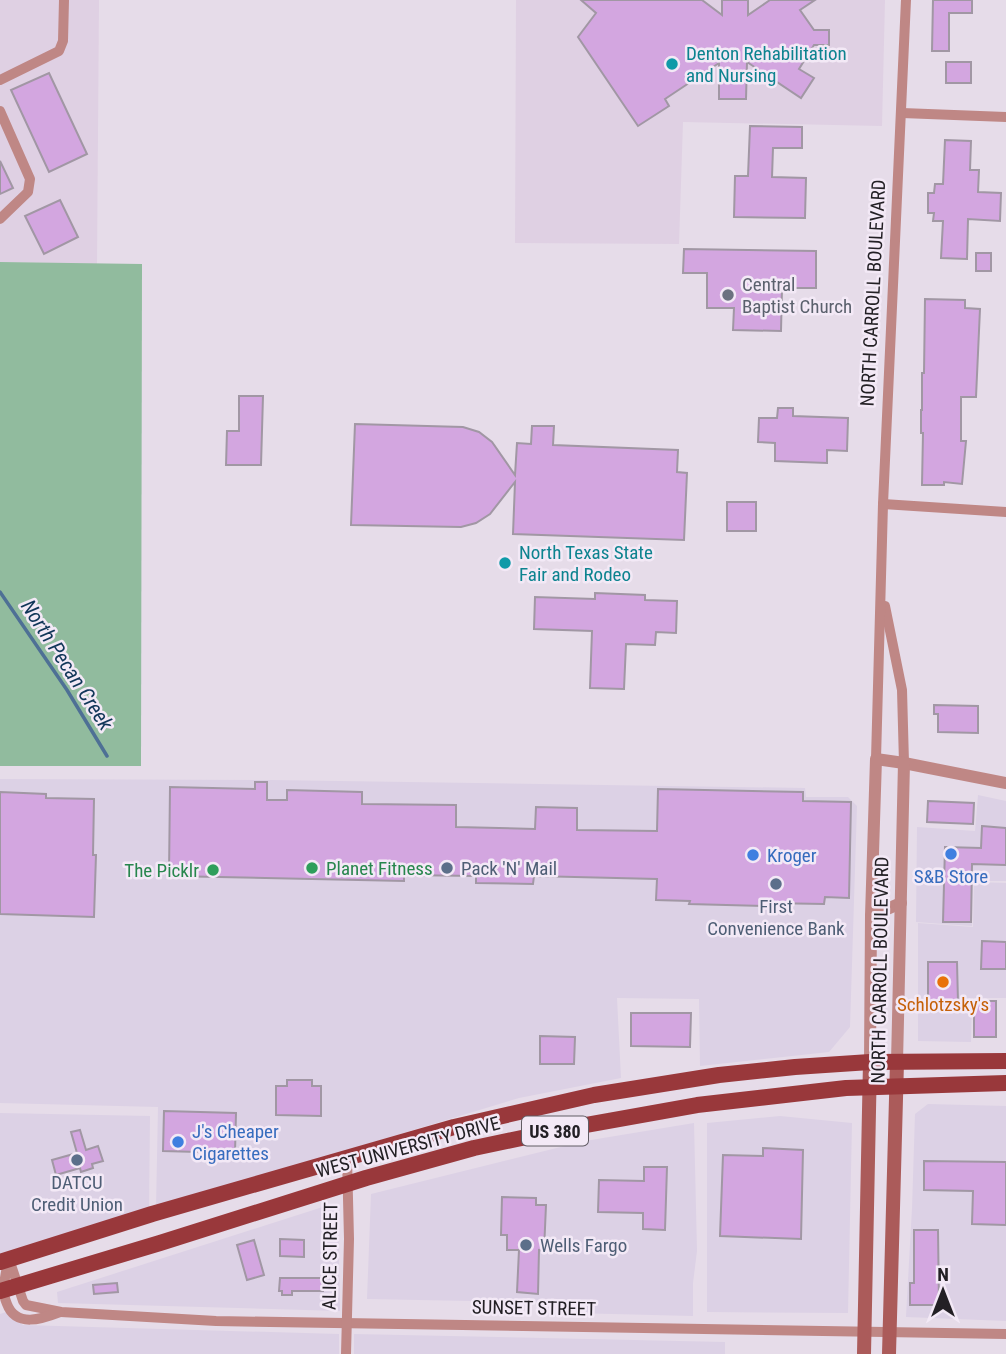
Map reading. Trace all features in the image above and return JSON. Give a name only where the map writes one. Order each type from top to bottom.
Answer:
[{"type":"main road","name":"WEST UNIVERSITY DRIVE","points":[[4,1260],[152,1214],[464,1124],[594,1096],[719,1075],[795,1067],[870,1062],[1006,1061]]},
{"type":"main road","name":"NORTH CARROLL BOULEVARD","points":[[864,1354],[870,1062]]},
{"type":"main road","name":"NORTH CARROLL BOULEVARD","points":[[889,1354],[897,1062]]},
{"type":"main road","name":"WEST UNIVERSITY DRIVE","points":[[7,1289],[366,1178],[474,1148],[595,1123],[734,1100],[846,1087],[1006,1083]]},
{"type":"street","points":[[0,80],[59,51],[63,41],[64,0]]},
{"type":"street","name":"NORTH CARROLL BOULEVARD","points":[[870,1062],[871,916],[883,504],[906,0]]},
{"type":"street","points":[[0,111],[30,179],[28,192],[0,219]]},
{"type":"street","points":[[902,113],[1006,117]]},
{"type":"street","points":[[883,504],[1006,512]]},
{"type":"street","name":"NORTH CARROLL BOULEVARD","points":[[881,589],[902,690],[904,763],[897,1062]]},
{"type":"street","points":[[876,759],[1006,783]]},
{"type":"street","points":[[871,916],[901,903]]},
{"type":"street","name":"ALICE STREET","points":[[346,1158],[349,1239],[346,1354]]},
{"type":"street","points":[[4,1260],[7,1289]]},
{"type":"street","name":"SUNSET STREET","points":[[4,1260],[7,1303],[12,1315],[41,1320],[61,1312]]},
{"type":"street","name":"SUNSET STREET","points":[[7,1289],[26,1305],[61,1312],[216,1321],[1006,1334]]},
{"type":"shaded area","points":[[0,0],[99,0],[97,264],[0,262]]},
{"type":"shaded area","points":[[516,0],[885,0],[882,126],[683,122],[679,244],[515,243]]},
{"type":"shaded area","points":[[0,779],[805,788],[806,797],[848,797],[857,806],[850,1027],[829,1052],[700,1066],[699,999],[617,998],[621,1078],[519,1098],[156,1208],[158,1107],[0,1103]]},
{"type":"shaded area","points":[[978,795],[1006,801],[1006,881],[973,881],[972,926],[916,922],[917,827],[975,831]]},
{"type":"shaded area","points":[[974,882],[1006,883],[1006,998],[972,998],[971,1042],[918,1041],[918,923],[973,927]]},
{"type":"shaded area","points":[[928,1104],[1006,1106],[1006,1321],[906,1317],[915,1114]]},
{"type":"shaded area","points":[[0,1113],[150,1116],[149,1210],[0,1255]]},
{"type":"shaded area","points":[[780,1116],[852,1123],[848,1313],[707,1312],[707,1123]]},
{"type":"shaded area","points":[[694,1123],[697,1251],[693,1316],[572,1313],[572,1303],[367,1299],[371,1194],[585,1141]]},
{"type":"shaded area","points":[[329,1205],[338,1213],[340,1311],[58,1303],[57,1292]]},
{"type":"shaded area","points":[[6,1312],[23,1325],[339,1334],[339,1354],[0,1354],[0,1314]]},
{"type":"shaded area","points":[[354,1334],[725,1342],[725,1354],[354,1354]]},
{"type":"green space","points":[[0,262],[142,264],[141,766],[0,766]]},
{"type":"building","name":"Denton Rehabilitation and Nursing","points":[[581,0],[702,0],[722,15],[722,0],[748,0],[748,15],[770,0],[815,0],[800,10],[814,30],[829,30],[829,45],[814,45],[799,69],[814,78],[801,98],[747,62],[746,99],[719,99],[719,63],[665,99],[669,106],[638,126],[578,37],[596,13]]},
{"type":"building","points":[[933,0],[972,0],[972,13],[949,13],[949,51],[932,51]]},
{"type":"building","points":[[946,62],[971,62],[971,83],[946,83]]},
{"type":"building","points":[[49,73],[87,154],[49,172],[11,90]]},
{"type":"building","points":[[750,126],[802,127],[802,148],[773,148],[772,177],[806,178],[805,218],[734,217],[735,176],[748,176]]},
{"type":"building","points":[[945,140],[971,141],[970,170],[979,170],[978,192],[1001,193],[1000,221],[968,219],[967,259],[941,258],[943,221],[933,221],[934,213],[928,213],[928,193],[934,193],[935,184],[943,184]]},
{"type":"building","points":[[0,161],[13,188],[0,194]]},
{"type":"building","points":[[60,200],[78,237],[44,254],[25,216]]},
{"type":"building","name":"Central Baptist Church","points":[[684,249],[816,251],[816,288],[782,288],[781,331],[733,330],[734,308],[707,308],[707,273],[683,273]]},
{"type":"building","points":[[976,253],[991,253],[991,271],[976,271]]},
{"type":"building","points":[[925,299],[965,300],[965,308],[980,309],[976,397],[961,397],[961,441],[966,441],[962,484],[944,482],[944,485],[922,485],[921,410]]},
{"type":"building","points":[[239,396],[263,396],[261,465],[226,465],[227,431],[239,431]]},
{"type":"building","points":[[778,408],[793,408],[793,416],[848,418],[847,451],[827,450],[827,463],[775,461],[775,443],[758,442],[759,418],[777,418]]},
{"type":"building","points":[[355,424],[463,427],[479,432],[492,442],[515,475],[517,443],[531,444],[532,426],[554,426],[553,445],[678,450],[677,472],[687,473],[684,540],[513,534],[515,482],[490,514],[476,523],[461,527],[351,525]]},
{"type":"building","points":[[727,502],[756,502],[756,531],[727,531]]},
{"type":"building","points":[[595,593],[645,595],[645,600],[677,601],[676,633],[656,632],[655,645],[626,644],[624,689],[590,688],[592,631],[534,629],[535,597],[595,599]]},
{"type":"building","points":[[934,705],[978,706],[978,733],[938,732],[938,714],[934,714]]},
{"type":"building","points":[[255,782],[267,782],[267,800],[287,800],[287,790],[362,792],[362,804],[456,805],[456,827],[535,829],[536,807],[577,808],[577,830],[657,831],[658,789],[803,792],[803,801],[851,802],[849,898],[825,897],[824,904],[689,904],[690,901],[656,900],[657,879],[534,876],[533,884],[476,883],[476,876],[404,875],[404,881],[169,876],[170,787],[255,789]]},
{"type":"building","points":[[0,792],[46,794],[46,798],[94,799],[94,917],[0,914]]},
{"type":"building","points":[[928,801],[974,803],[973,824],[927,822]]},
{"type":"building","points":[[982,826],[1006,828],[1006,865],[972,864],[971,922],[943,922],[945,847],[981,848]]},
{"type":"building","points":[[982,941],[1006,942],[1006,969],[981,969]]},
{"type":"building","name":"Schlotzsky's","points":[[928,962],[957,962],[958,1002],[928,1002]]},
{"type":"building","points":[[974,1001],[996,1001],[996,1037],[974,1037]]},
{"type":"building","points":[[631,1013],[691,1013],[690,1047],[631,1046]]},
{"type":"building","points":[[540,1036],[575,1037],[574,1064],[540,1064]]},
{"type":"building","points":[[287,1080],[312,1080],[312,1086],[321,1086],[321,1116],[276,1115],[276,1086],[287,1086]]},
{"type":"building","points":[[164,1111],[236,1113],[235,1153],[163,1151]]},
{"type":"building","name":"DATCU Credit Union","points":[[80,1130],[86,1150],[98,1146],[103,1161],[92,1164],[93,1168],[81,1172],[80,1168],[56,1175],[52,1160],[77,1153],[71,1132]]},
{"type":"building","points":[[763,1148],[803,1150],[801,1239],[720,1236],[723,1155],[763,1156]]},
{"type":"building","points":[[924,1161],[1006,1162],[1006,1225],[972,1224],[973,1191],[924,1190]]},
{"type":"building","points":[[644,1167],[667,1167],[665,1230],[643,1229],[643,1213],[598,1212],[599,1180],[644,1181]]},
{"type":"building","name":"Wells Fargo","points":[[502,1197],[536,1198],[536,1205],[546,1205],[544,1251],[539,1250],[538,1294],[517,1292],[519,1250],[507,1250],[507,1235],[501,1235]]},
{"type":"building","points":[[914,1230],[938,1230],[939,1305],[910,1305],[910,1283],[914,1283]]},
{"type":"building","points":[[280,1239],[304,1240],[304,1257],[280,1256]]},
{"type":"building","points":[[254,1240],[264,1275],[247,1280],[237,1245]]},
{"type":"building","points":[[280,1278],[323,1278],[323,1291],[292,1291],[292,1295],[282,1295],[282,1291],[279,1291]]},
{"type":"building","points":[[117,1283],[118,1292],[94,1294],[93,1285]]},
{"type":"waterway","name":"North Pecan Creek","points":[[0,592],[67,690],[107,756]]},
{"type":"place","name":"Denton Rehabilitation and Nursing","points":[[672,64]]},
{"type":"place","name":"Central Baptist Church","points":[[728,295]]},
{"type":"place","name":"North Texas State Fair and Rodeo","points":[[505,563]]},
{"type":"place","name":"S&B Store","points":[[951,854]]},
{"type":"place","name":"Kroger","points":[[753,855]]},
{"type":"place","name":"Planet Fitness","points":[[312,868]]},
{"type":"place","name":"Pack 'N' Mail","points":[[447,868]]},
{"type":"place","name":"The Picklr","points":[[213,870]]},
{"type":"place","name":"First Convenience Bank","points":[[776,884]]},
{"type":"place","name":"Schlotzsky's","points":[[943,982]]},
{"type":"place","name":"J's Cheaper Cigarettes","points":[[178,1142]]},
{"type":"place","name":"DATCU Credit Union","points":[[77,1160]]},
{"type":"place","name":"Wells Fargo","points":[[526,1245]]}]
